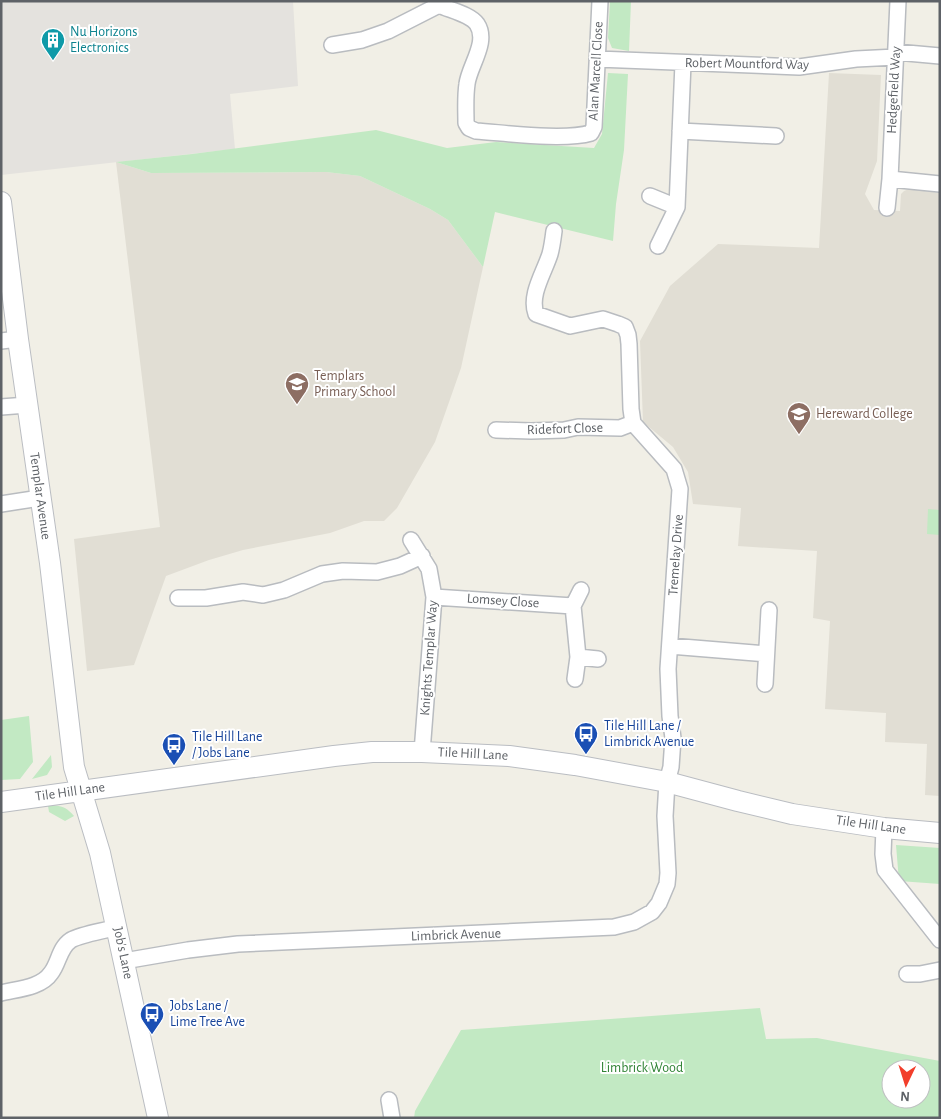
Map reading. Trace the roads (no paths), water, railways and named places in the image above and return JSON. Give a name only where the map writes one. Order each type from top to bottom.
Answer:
[{"type":"main road","name":"Templar Avenue","points":[[1,202],[9,340],[26,405],[40,498],[74,767],[81,790]]},
{"type":"main road","name":"Tile Hill Lane","points":[[1,802],[334,756],[372,752],[422,752],[509,756],[575,765],[666,782],[792,814],[884,828],[940,833]]},
{"type":"main road","name":"Job's Lane","points":[[81,790],[100,853],[158,1118]]},
{"type":"street","name":"Alan Marcell Close","points":[[438,3],[466,16],[476,23],[480,34],[478,50],[467,83],[466,123],[469,128],[476,131],[583,136],[591,133],[594,128],[600,1]]},
{"type":"street","name":"Hedgefield Way","points":[[887,208],[890,180],[898,1]]},
{"type":"street","points":[[332,45],[362,40],[388,31],[438,3]]},
{"type":"street","name":"Robert Mountford Way","points":[[597,59],[800,67],[896,55],[940,56]]},
{"type":"street","points":[[658,246],[677,207],[683,62]]},
{"type":"street","points":[[680,131],[776,136]]},
{"type":"street","points":[[890,180],[940,184]]},
{"type":"street","points":[[650,196],[677,207]]},
{"type":"street","points":[[554,231],[549,256],[541,274],[536,295],[534,308],[536,314],[570,326],[602,319],[625,327],[629,344],[633,423]]},
{"type":"street","points":[[1,407],[26,405]]},
{"type":"street","name":"Ridefort Close","points":[[496,430],[564,430],[578,427],[620,428],[633,423]]},
{"type":"street","name":"Tremelay Drive","points":[[633,423],[674,469],[680,489],[668,696],[673,738],[671,767],[666,782]]},
{"type":"street","points":[[1,504],[40,498]]},
{"type":"street","name":"Knights Templar Way","points":[[411,540],[429,569],[434,597],[422,752]]},
{"type":"street","points":[[178,598],[206,598],[243,592],[263,594],[284,590],[322,574],[343,571],[377,572],[400,566],[422,556]]},
{"type":"street","points":[[575,679],[578,658],[573,606],[581,590]]},
{"type":"street","name":"Lomsey Close","points":[[434,597],[573,606]]},
{"type":"street","points":[[765,684],[769,610]]},
{"type":"street","points":[[670,646],[766,654]]},
{"type":"street","points":[[578,658],[598,659]]},
{"type":"street","name":"Limbrick Avenue","points":[[124,961],[238,944],[582,929],[630,924],[652,912],[659,903],[667,884],[666,782]]},
{"type":"street","points":[[884,828],[882,854],[885,870],[940,940]]},
{"type":"street","points":[[1,993],[43,982],[52,973],[64,946],[72,940],[117,927]]},
{"type":"street","points":[[907,974],[920,974],[940,970]]},
{"type":"street","points":[[389,1100],[392,1118]]},
{"type":"place","name":"Nu Horizons Electronics","points":[[53,61]]},
{"type":"place","name":"Templars Primary School","points":[[297,405]]},
{"type":"place","name":"Hereward College","points":[[799,435]]},
{"type":"place","name":"Tile Hill Lane / Limbrick Avenue","points":[[586,755]]},
{"type":"place","name":"Tile Hill Lane / Jobs Lane","points":[[174,766]]},
{"type":"place","name":"Jobs Lane / Lime Tree Ave","points":[[152,1035]]},
{"type":"park label","name":"Limbrick Wood","points":[[642,1068]]}]
